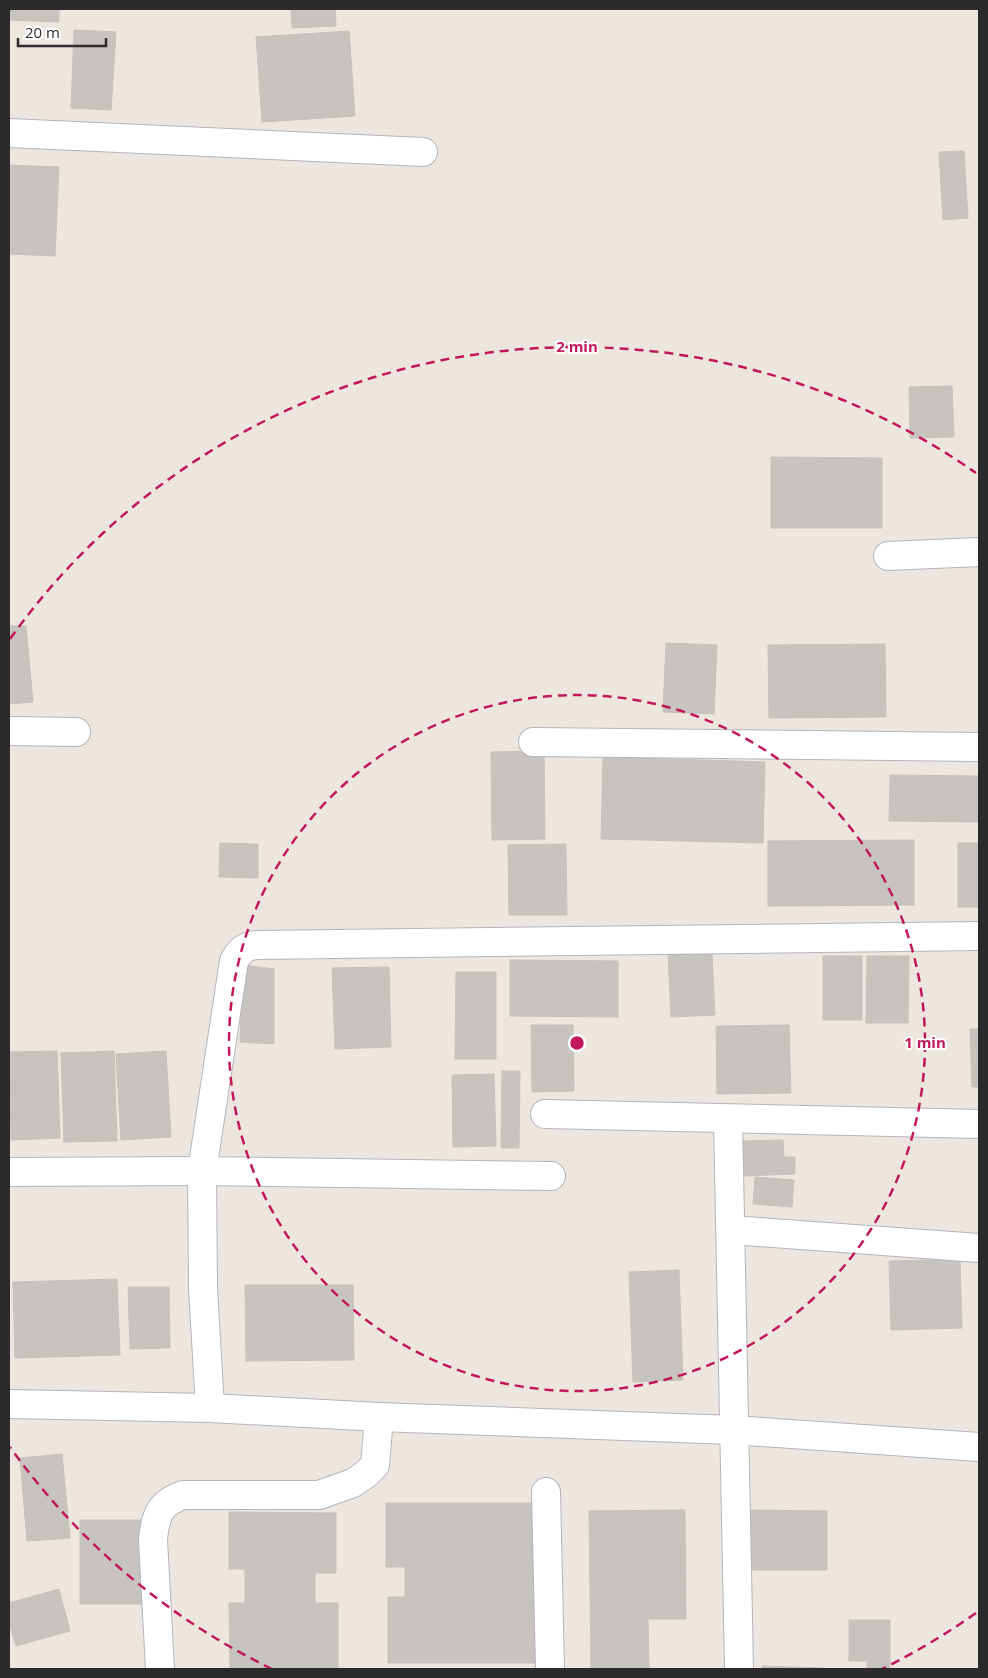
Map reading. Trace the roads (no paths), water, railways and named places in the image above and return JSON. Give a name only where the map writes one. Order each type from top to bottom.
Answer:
[{"type":"street","points":[[9,133],[423,152]]},
{"type":"street","points":[[888,556],[979,552]]},
{"type":"street","points":[[9,731],[76,732]]},
{"type":"street","points":[[533,742],[979,747]]},
{"type":"street","points":[[210,1408],[203,1288],[202,1171],[234,961],[242,949],[249,946],[979,936]]},
{"type":"street","points":[[545,1114],[979,1124]]},
{"type":"street","points":[[728,1119],[739,1669]]},
{"type":"street","points":[[9,1172],[202,1171],[551,1176]]},
{"type":"street","points":[[731,1230],[979,1248]]},
{"type":"street","points":[[9,1404],[210,1408],[734,1430],[979,1447]]},
{"type":"street","points":[[160,1669],[152,1540],[154,1524],[161,1508],[183,1495],[319,1495],[354,1483],[375,1465],[379,1416]]},
{"type":"street","points":[[546,1492],[550,1669]]}]
